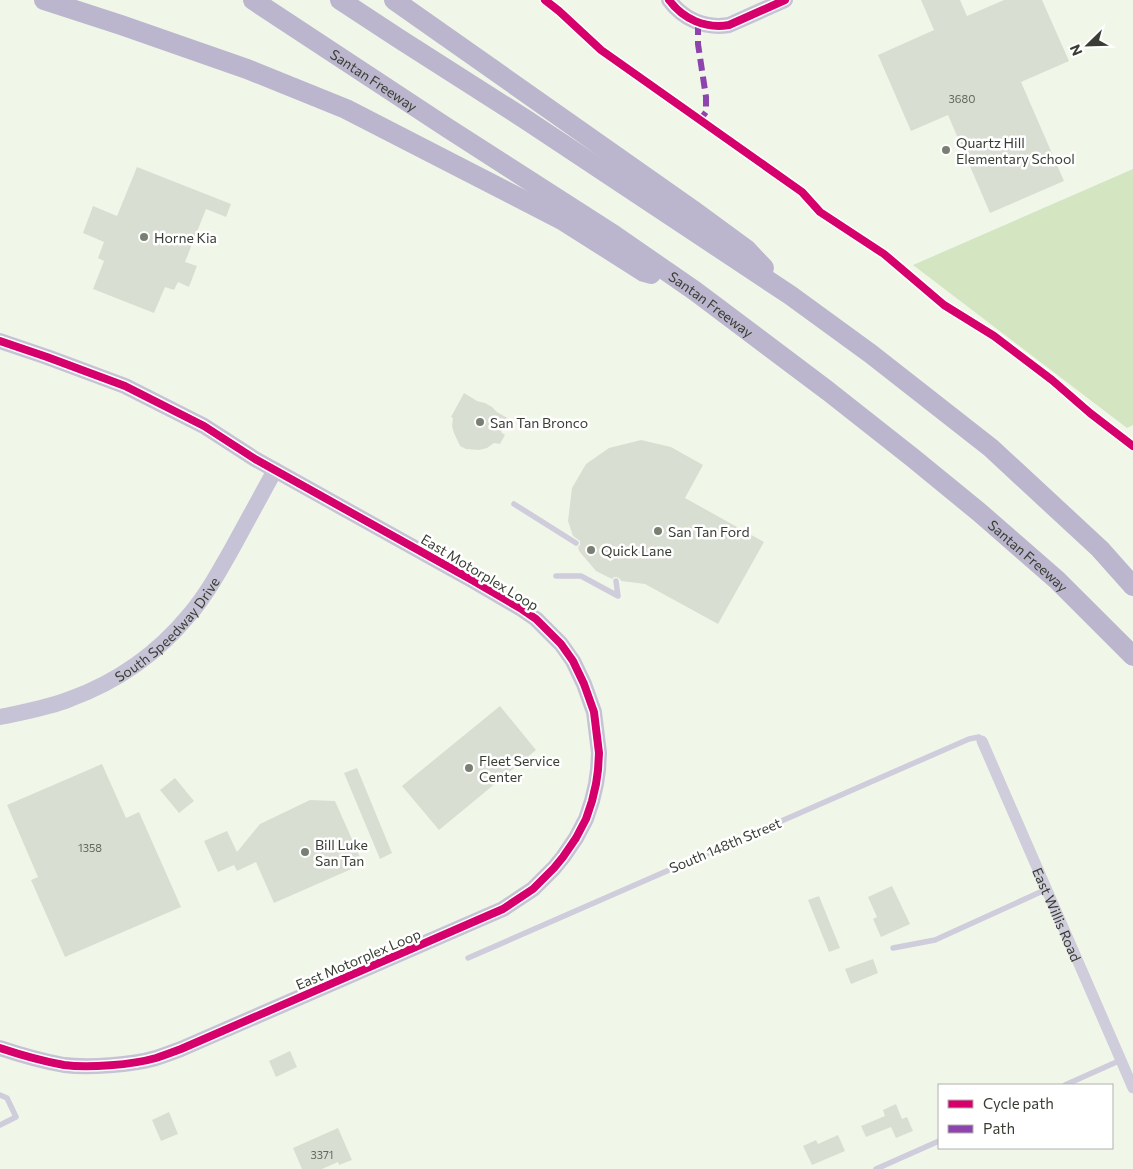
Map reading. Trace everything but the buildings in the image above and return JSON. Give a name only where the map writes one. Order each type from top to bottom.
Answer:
[{"type":"highway","points":[[44,0],[247,69],[346,109],[562,220],[644,272],[695,291]]},
{"type":"highway","name":"Santan Freeway","points":[[253,0],[614,235],[695,291],[828,391],[979,512],[1057,580],[1133,656]]},
{"type":"highway","points":[[340,0],[528,121],[790,295],[871,354],[991,448],[1100,549],[1133,586]]},
{"type":"highway","points":[[394,0],[746,249],[790,295]]},
{"type":"street","points":[[669,0],[682,14],[698,23],[719,26],[729,25],[785,0]]},
{"type":"street","name":"East Motorplex Loop","points":[[0,342],[125,386],[204,426],[275,470],[472,580],[536,619],[561,644],[573,661],[584,684],[594,712],[600,753],[592,801],[586,820],[576,838],[554,868],[533,889],[503,909],[181,1049],[154,1058],[96,1066],[65,1065],[38,1060],[0,1048]]},
{"type":"street","name":"South Speedway Drive","points":[[0,717],[68,700],[87,692],[125,672],[156,649],[190,614],[207,591],[275,470]]},
{"type":"street","name":"East Willis Road","points":[[982,741],[1133,1088]]},
{"type":"lane","points":[[514,504],[576,543]]},
{"type":"lane","points":[[556,576],[582,576],[618,596],[616,580]]},
{"type":"lane","name":"South 148th Street","points":[[468,958],[969,739],[979,738],[982,741]]},
{"type":"lane","points":[[893,948],[934,940],[1047,889]]},
{"type":"lane","points":[[1068,1084],[1121,1060]]},
{"type":"lane","points":[[0,1095],[7,1098],[16,1118],[0,1125]]},
{"type":"lane","points":[[876,1169],[938,1141]]},
{"type":"green space","points":[[1133,169],[1133,425],[1127,428],[913,265]]},
{"type":"marked path","points":[[698,23],[698,44],[706,97],[706,112],[700,120]]},
{"type":"cycle path","points":[[545,0],[601,50],[802,192],[820,212],[884,254],[944,305],[994,336],[1133,446]]},
{"type":"cycle path","points":[[669,0],[681,12],[695,21],[720,26],[729,25],[785,0]]},
{"type":"cycle path","points":[[0,341],[125,386],[204,426],[255,459],[472,580],[536,619],[561,644],[573,661],[584,684],[594,712],[599,753],[596,784],[592,801],[586,819],[576,838],[554,868],[533,889],[503,909],[181,1049],[156,1058],[123,1064],[74,1066],[40,1060],[0,1048]]},
{"type":"place","name":"Quartz Hill Elementary School","points":[[946,150]]},
{"type":"place","name":"Horne Kia","points":[[144,237]]},
{"type":"place","name":"San Tan Bronco","points":[[480,422]]},
{"type":"place","name":"San Tan Ford","points":[[658,531]]},
{"type":"place","name":"Quick Lane","points":[[591,550]]},
{"type":"place","name":"Fleet Service Center","points":[[469,768]]},
{"type":"place","name":"Bill Luke San Tan","points":[[305,852]]}]
